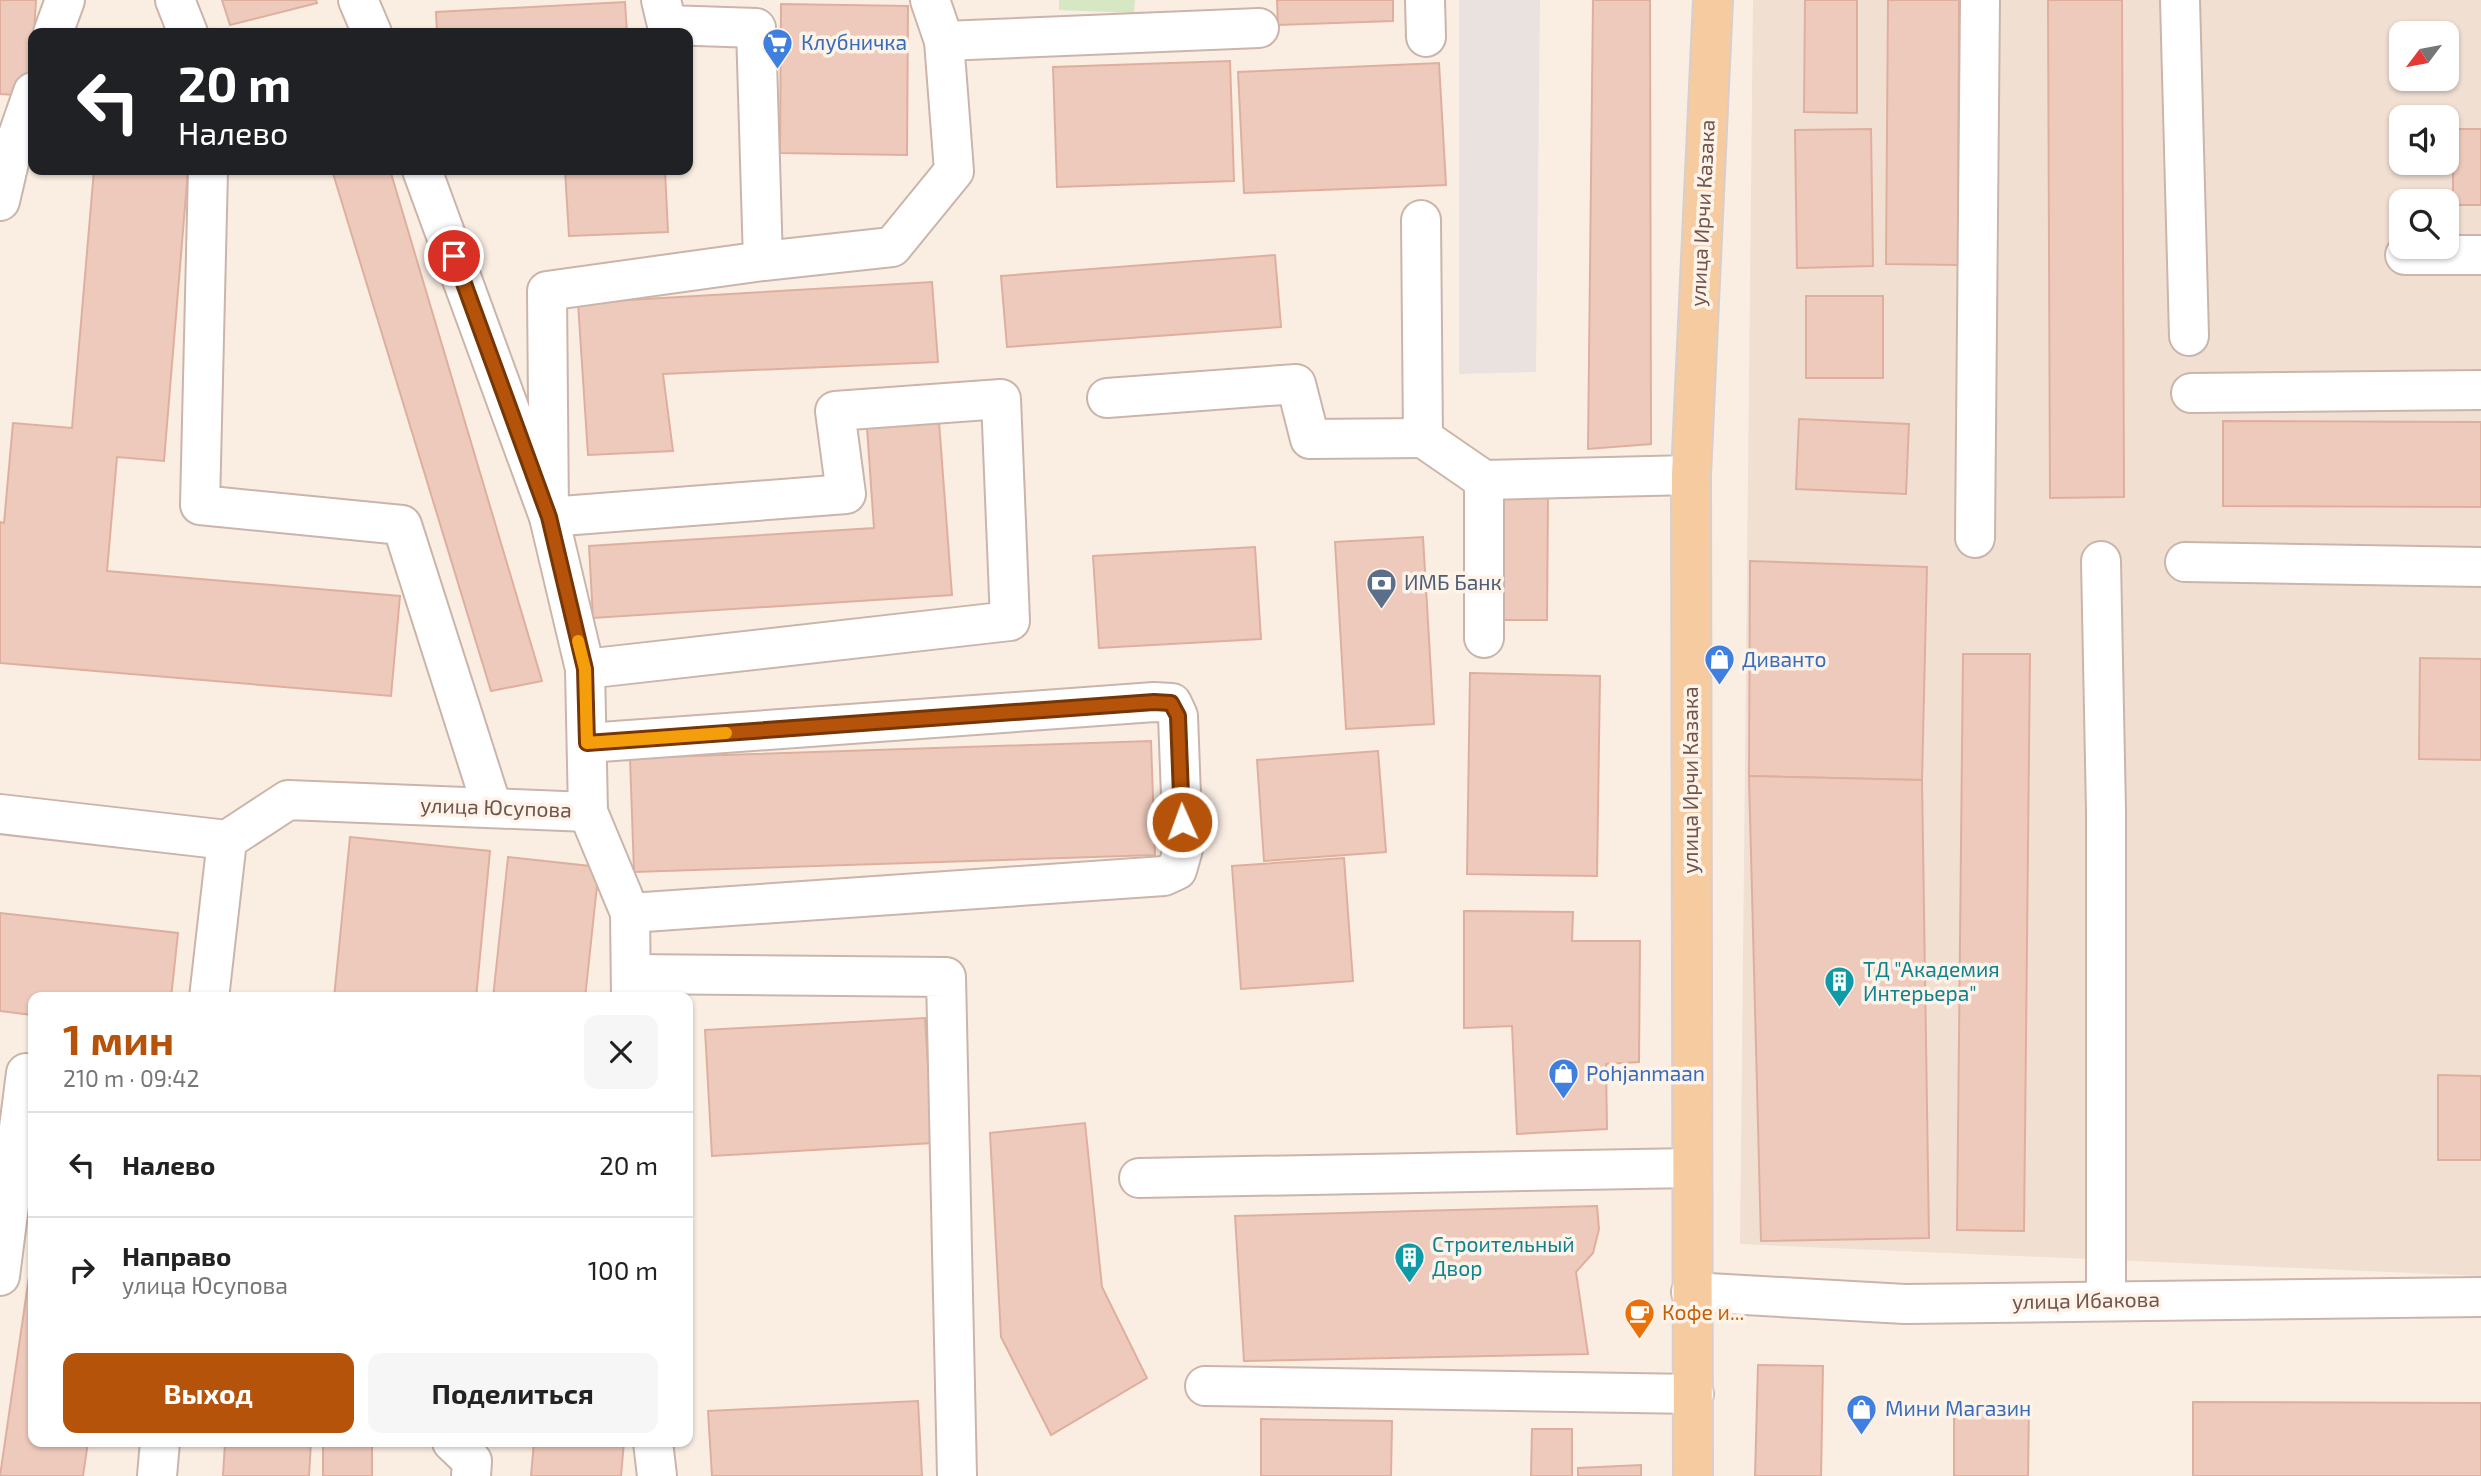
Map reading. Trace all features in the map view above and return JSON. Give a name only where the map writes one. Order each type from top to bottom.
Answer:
[{"type":"main road","name":"улица Ирчи Казака","points":[[1693,1476],[1691,475],[1713,0]]},
{"type":"street","points":[[55,28],[65,0]]},
{"type":"street","points":[[175,0],[186,28]]},
{"type":"street","points":[[358,0],[370,28]]},
{"type":"street","points":[[661,0],[667,25],[756,27],[763,261]]},
{"type":"street","points":[[585,669],[1010,621],[1001,399],[835,411],[846,494],[549,517],[547,291],[763,261],[892,247],[954,171],[944,40],[930,0]]},
{"type":"street","points":[[1975,538],[1980,0]]},
{"type":"street","points":[[2180,0],[2189,336]]},
{"type":"street","points":[[944,40],[1259,28]]},
{"type":"street","points":[[0,201],[10,158],[28,106]]},
{"type":"street","points":[[208,175],[200,505],[402,526],[492,807]]},
{"type":"street","name":"улица Юсупова","points":[[227,840],[288,800],[588,812],[585,669],[549,517],[424,175]]},
{"type":"street","points":[[1421,220],[1423,438]]},
{"type":"street","points":[[2459,255],[2481,255]]},
{"type":"street","points":[[1107,398],[1296,384],[1310,439],[1423,438],[1484,480],[1691,475]]},
{"type":"street","points":[[2191,393],[2481,390]]},
{"type":"street","points":[[1484,480],[1484,638]]},
{"type":"street","points":[[2101,561],[2106,811],[2106,1301]]},
{"type":"street","points":[[2185,562],[2481,567]]},
{"type":"street","points":[[587,743],[1154,702],[1171,703],[1178,716],[1183,849],[1177,870],[1164,876],[630,913]]},
{"type":"street","points":[[588,812],[630,913],[631,986],[946,976],[957,1476]]},
{"type":"street","points":[[0,814],[227,840],[209,992]]},
{"type":"street","points":[[0,1276],[28,1073]]},
{"type":"street","points":[[1139,1178],[1692,1168]]},
{"type":"street","name":"улица Ибакова","points":[[1692,1292],[1905,1304],[2481,1297]]},
{"type":"street","points":[[1205,1387],[1694,1394]]},
{"type":"street","points":[[157,1476],[160,1447]]},
{"type":"street","points":[[457,1447],[472,1461],[471,1476]]},
{"type":"street","points":[[654,1447],[657,1476]]},
{"type":"shaded area","points":[[1459,0],[1540,0],[1536,372],[1459,374]]},
{"type":"shaded area","points":[[1753,0],[2481,0],[2481,1276],[1740,1244]]},
{"type":"green space","points":[[1059,0],[1135,0],[1134,13],[1059,10]]},
{"type":"building","points":[[0,0],[36,0],[34,28],[28,28],[28,96],[0,94]]},
{"type":"building","points":[[222,0],[316,0],[317,3],[230,25]]},
{"type":"building","points":[[1277,0],[1393,0],[1393,21],[1278,25]]},
{"type":"building","points":[[1593,0],[1650,0],[1651,444],[1588,449]]},
{"type":"building","points":[[1805,0],[1857,0],[1857,113],[1804,112]]},
{"type":"building","points":[[1888,0],[1959,0],[1958,265],[1886,264]]},
{"type":"building","points":[[2048,0],[2122,0],[2124,497],[2050,498]]},
{"type":"building","points":[[625,2],[627,28],[437,28],[436,12]]},
{"type":"building","points":[[781,4],[908,6],[907,155],[780,153]]},
{"type":"building","points":[[1230,61],[1234,181],[1057,187],[1053,67]]},
{"type":"building","points":[[1439,63],[1446,185],[1244,193],[1238,72]]},
{"type":"building","points":[[1871,129],[1873,266],[1797,268],[1795,130]]},
{"type":"building","points":[[2459,129],[2481,129],[2481,205],[2459,205],[2459,189],[2453,189],[2453,175],[2459,175]]},
{"type":"building","points":[[94,175],[188,175],[164,461],[117,457],[107,571],[400,596],[391,696],[0,663],[0,522],[4,523],[13,423],[72,428]]},
{"type":"building","points":[[334,175],[391,175],[542,681],[491,691]]},
{"type":"building","points":[[565,175],[665,175],[668,232],[569,236]]},
{"type":"building","points":[[1275,255],[1281,327],[1007,347],[1001,276]]},
{"type":"building","points":[[932,282],[938,362],[663,374],[673,451],[588,455],[578,303]]},
{"type":"building","points":[[1806,296],[1883,296],[1883,378],[1806,378]]},
{"type":"building","points":[[1799,419],[1909,424],[1906,494],[1796,489]]},
{"type":"building","points":[[2223,421],[2481,422],[2481,507],[2223,506]]},
{"type":"building","points":[[939,422],[952,595],[593,618],[589,546],[874,528],[867,428]]},
{"type":"building","points":[[1499,497],[1548,497],[1547,620],[1498,620]]},
{"type":"building","points":[[1423,537],[1434,724],[1346,729],[1335,542]]},
{"type":"building","points":[[1255,547],[1261,639],[1099,648],[1093,556]]},
{"type":"building","points":[[1750,561],[1927,567],[1922,780],[1749,776]]},
{"type":"building","points":[[1963,654],[2030,654],[2024,1231],[1957,1230]]},
{"type":"building","points":[[2420,658],[2481,659],[2481,760],[2419,759]]},
{"type":"building","points":[[1470,673],[1600,676],[1597,876],[1467,874]]},
{"type":"building","points":[[1151,741],[1155,855],[634,872],[630,758]]},
{"type":"building","points":[[1378,751],[1386,852],[1264,861],[1257,760]]},
{"type":"building","name":"ТД \"Академия Интерьера\"","points":[[1749,776],[1922,780],[1929,1238],[1761,1241]]},
{"type":"building","points":[[350,837],[490,851],[477,992],[335,992]]},
{"type":"building","points":[[508,857],[599,867],[586,992],[494,992]]},
{"type":"building","points":[[1344,858],[1353,981],[1241,989],[1232,866]]},
{"type":"building","points":[[1464,911],[1573,912],[1572,941],[1640,941],[1639,1062],[1606,1064],[1607,1129],[1517,1134],[1512,1026],[1464,1028]]},
{"type":"building","points":[[0,913],[178,933],[172,992],[28,992],[28,1014],[0,1011]]},
{"type":"building","points":[[925,1018],[933,1143],[712,1156],[705,1030]]},
{"type":"building","points":[[2438,1075],[2481,1076],[2481,1160],[2438,1160]]},
{"type":"building","points":[[1085,1123],[1102,1287],[1147,1378],[1051,1435],[1001,1337],[990,1133]]},
{"type":"building","name":"Строительный Двор","points":[[1597,1206],[1599,1229],[1593,1253],[1576,1272],[1588,1354],[1244,1361],[1235,1216]]},
{"type":"building","points":[[28,1283],[28,1447],[87,1447],[83,1476],[0,1476]]},
{"type":"building","points":[[1758,1365],[1823,1366],[1821,1476],[1755,1476]]},
{"type":"building","points":[[918,1401],[922,1476],[712,1476],[708,1411]]},
{"type":"building","points":[[2193,1402],[2481,1403],[2481,1476],[2193,1476]]},
{"type":"building","points":[[2029,1406],[2028,1476],[1954,1476],[1954,1407]]},
{"type":"building","points":[[1261,1419],[1392,1421],[1391,1476],[1261,1476]]},
{"type":"building","points":[[1532,1429],[1572,1429],[1572,1476],[1531,1476]]},
{"type":"building","points":[[225,1447],[311,1447],[309,1476],[223,1476]]},
{"type":"building","points":[[323,1447],[372,1447],[372,1476],[323,1476]]},
{"type":"building","points":[[534,1447],[624,1447],[621,1476],[531,1476]]},
{"type":"building","points":[[1641,1465],[1641,1476],[1578,1476],[1578,1468]]},
{"type":"slow traffic","points":[[578,641],[585,669],[587,743],[726,733]]},
{"type":"place","name":"Клубничка","points":[[778,70]]},
{"type":"place","name":"ИМБ Банк","points":[[1381,610]]},
{"type":"place","name":"Диванто","points":[[1719,687]]},
{"type":"place","name":"ТД \"Академия Интерьера\"","points":[[1840,1009]]},
{"type":"place","name":"Pohjanmaan","points":[[1563,1101]]},
{"type":"place","name":"Строительный Двор","points":[[1409,1284]]},
{"type":"place","name":"Кофе и...","points":[[1639,1340]]},
{"type":"place","name":"Мини Магазин","points":[[1862,1436]]},
{"type":"route","points":[[454,256],[549,517],[585,669],[587,743],[1154,702],[1171,703],[1178,716],[1182,822]]}]
